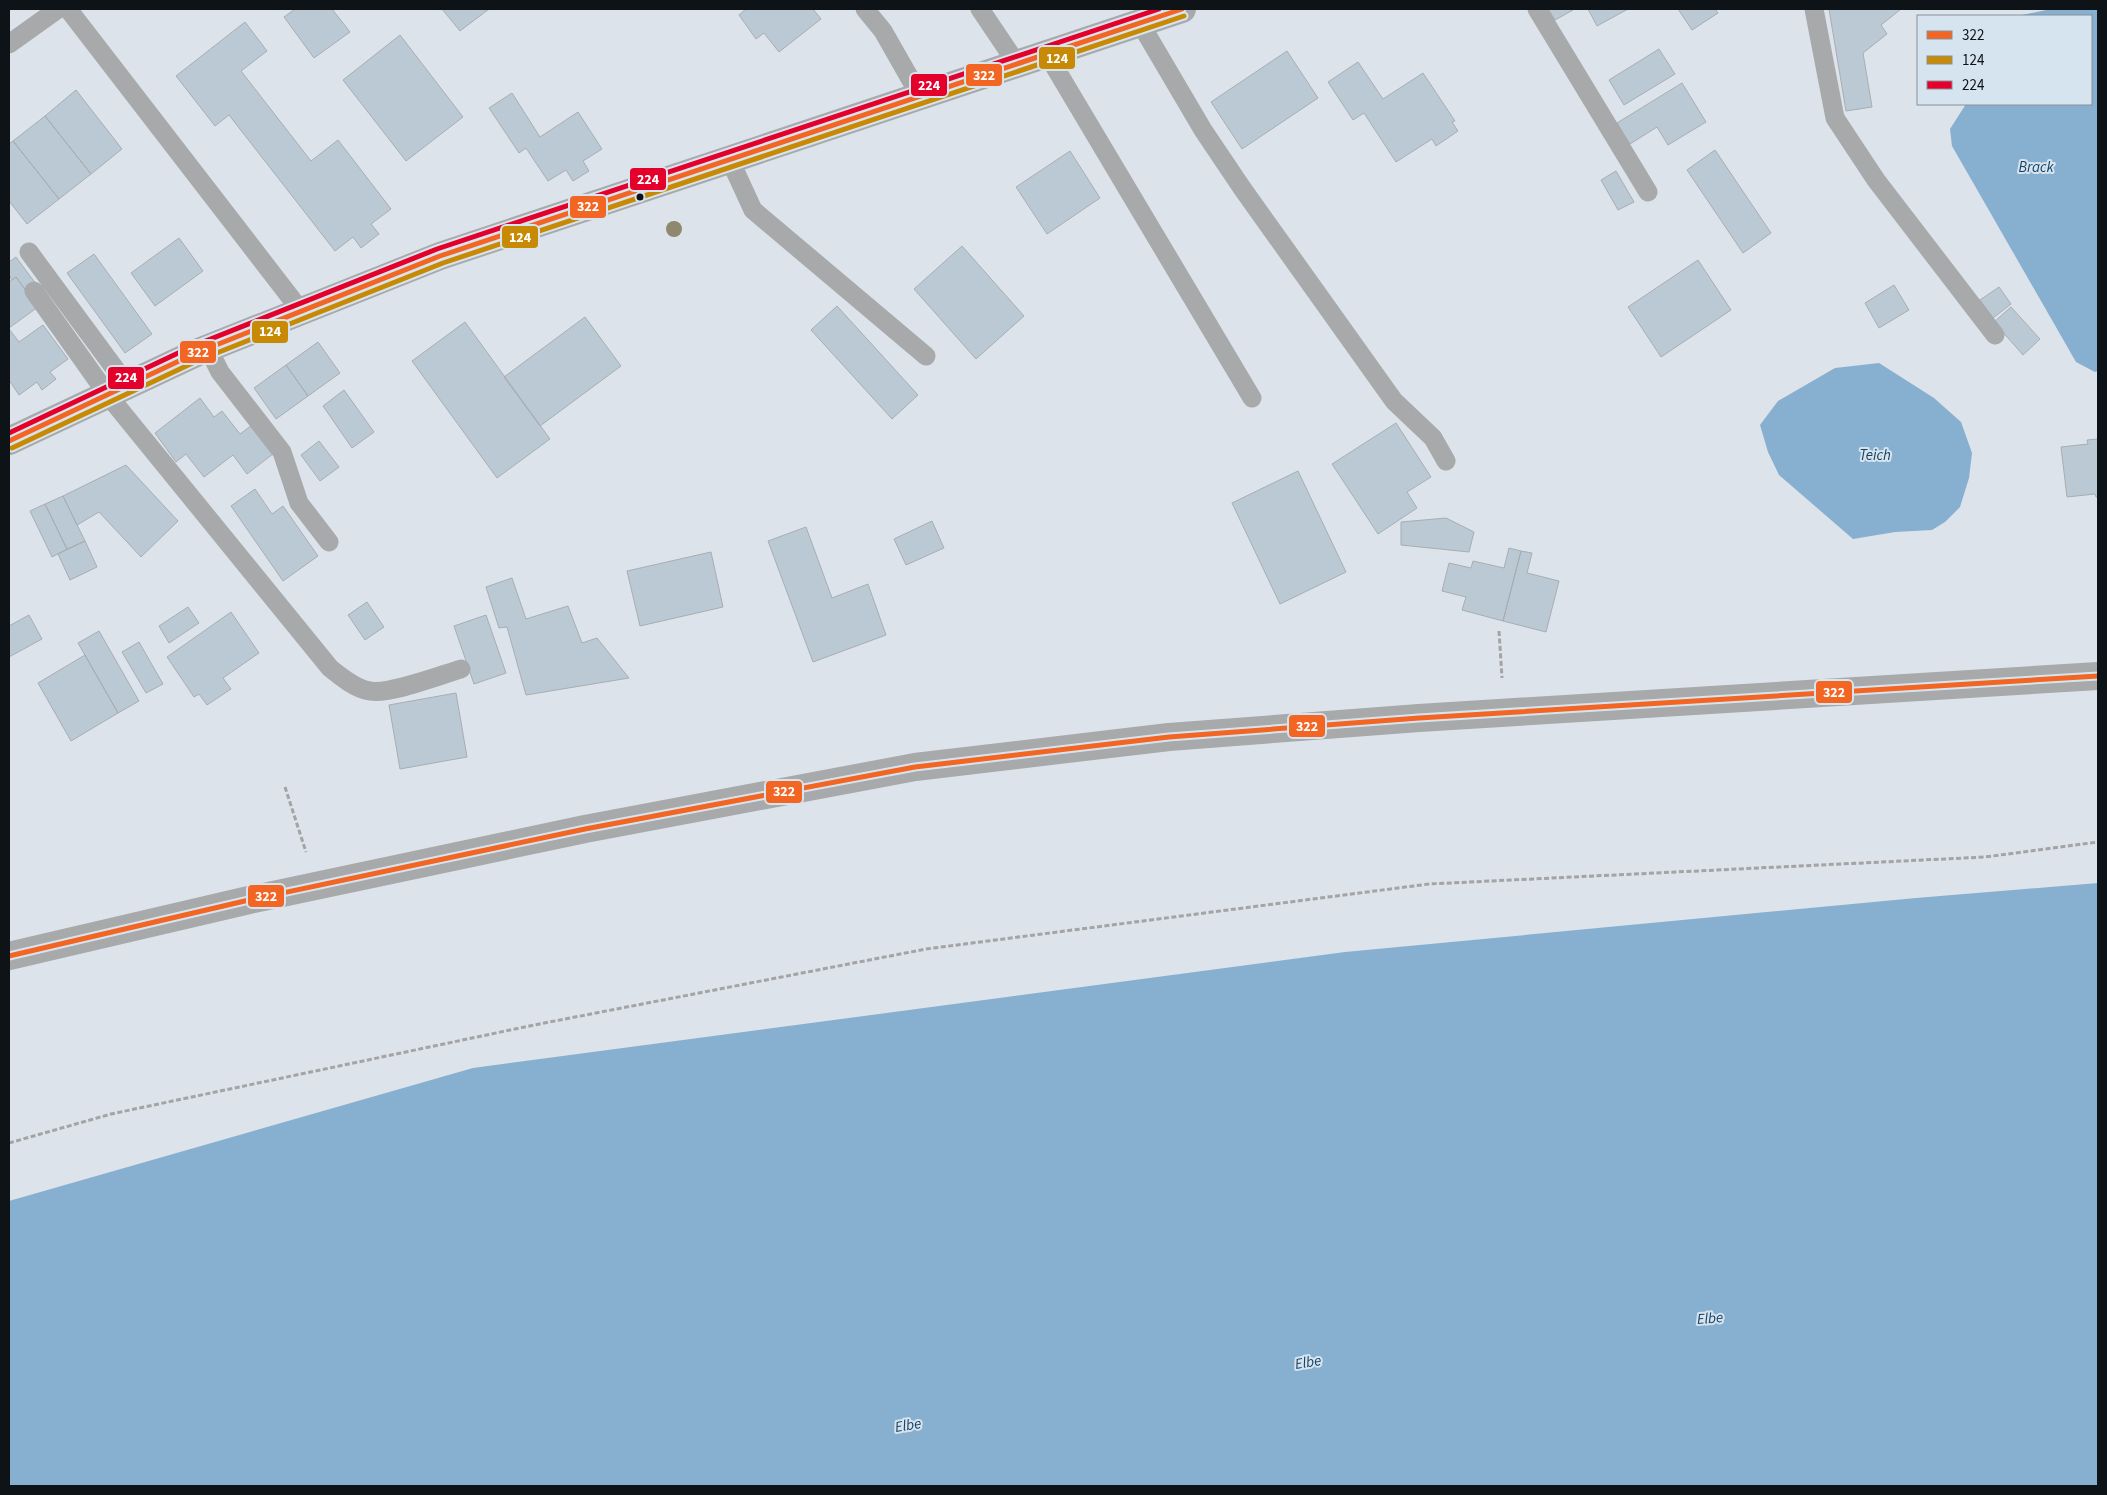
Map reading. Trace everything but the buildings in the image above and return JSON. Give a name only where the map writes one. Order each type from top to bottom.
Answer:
[{"type":"street","points":[[9,440],[208,348],[440,256],[1182,9]]},
{"type":"street","points":[[9,956],[249,900],[575,831],[915,767],[1168,737],[2098,676]]},
{"type":"lane","points":[[9,44],[58,9]]},
{"type":"lane","points":[[68,9],[301,311]]},
{"type":"lane","points":[[865,9],[883,31],[920,96]]},
{"type":"lane","points":[[980,9],[1017,64]]},
{"type":"lane","points":[[1536,9],[1648,192]]},
{"type":"lane","points":[[1814,9],[1835,118],[1876,180],[1995,335]]},
{"type":"lane","points":[[1140,23],[1198,124],[1237,180],[1394,401],[1433,438],[1446,461]]},
{"type":"lane","points":[[1047,54],[1252,398]]},
{"type":"lane","points":[[730,160],[753,210],[926,356]]},
{"type":"lane","points":[[29,252],[117,390]]},
{"type":"lane","points":[[34,291],[117,390],[308,642],[342,677],[371,692],[390,689],[461,669]]},
{"type":"lane","points":[[208,348],[220,372],[282,452],[299,503],[330,542]]},
{"type":"path","points":[[1499,631],[1502,681]]},
{"type":"path","points":[[286,787],[305,850]]},
{"type":"path","points":[[9,1143],[140,1108],[534,1025],[926,949],[1429,884],[1985,857],[2098,842]]},
{"type":"water","name":"Brack","points":[[2051,9],[2098,9],[2098,371],[2095,372],[2076,362],[1952,146],[1950,129],[1965,105],[2092,105],[2092,15],[2022,15]]},
{"type":"water","name":"Teich","points":[[1879,363],[1934,398],[1961,422],[1972,453],[1969,478],[1960,507],[1945,522],[1932,530],[1895,532],[1853,539],[1779,475],[1768,452],[1760,425],[1778,401],[1835,368]]},
{"type":"water","name":"Elbe","points":[[2098,883],[2098,1486],[9,1486],[9,1201],[473,1068],[1345,952],[1916,898]]},
{"type":"transit line","name":"224","points":[[9,433],[193,346],[437,249],[1159,9]]},
{"type":"transit line","name":"322","points":[[9,441],[196,353],[440,256],[1182,9]]},
{"type":"transit line","name":"124","points":[[12,448],[199,360],[443,263],[1184,16]]},
{"type":"transit line","name":"322","points":[[9,956],[249,900],[585,829],[915,767],[1169,737],[1419,718],[2098,676]]}]
